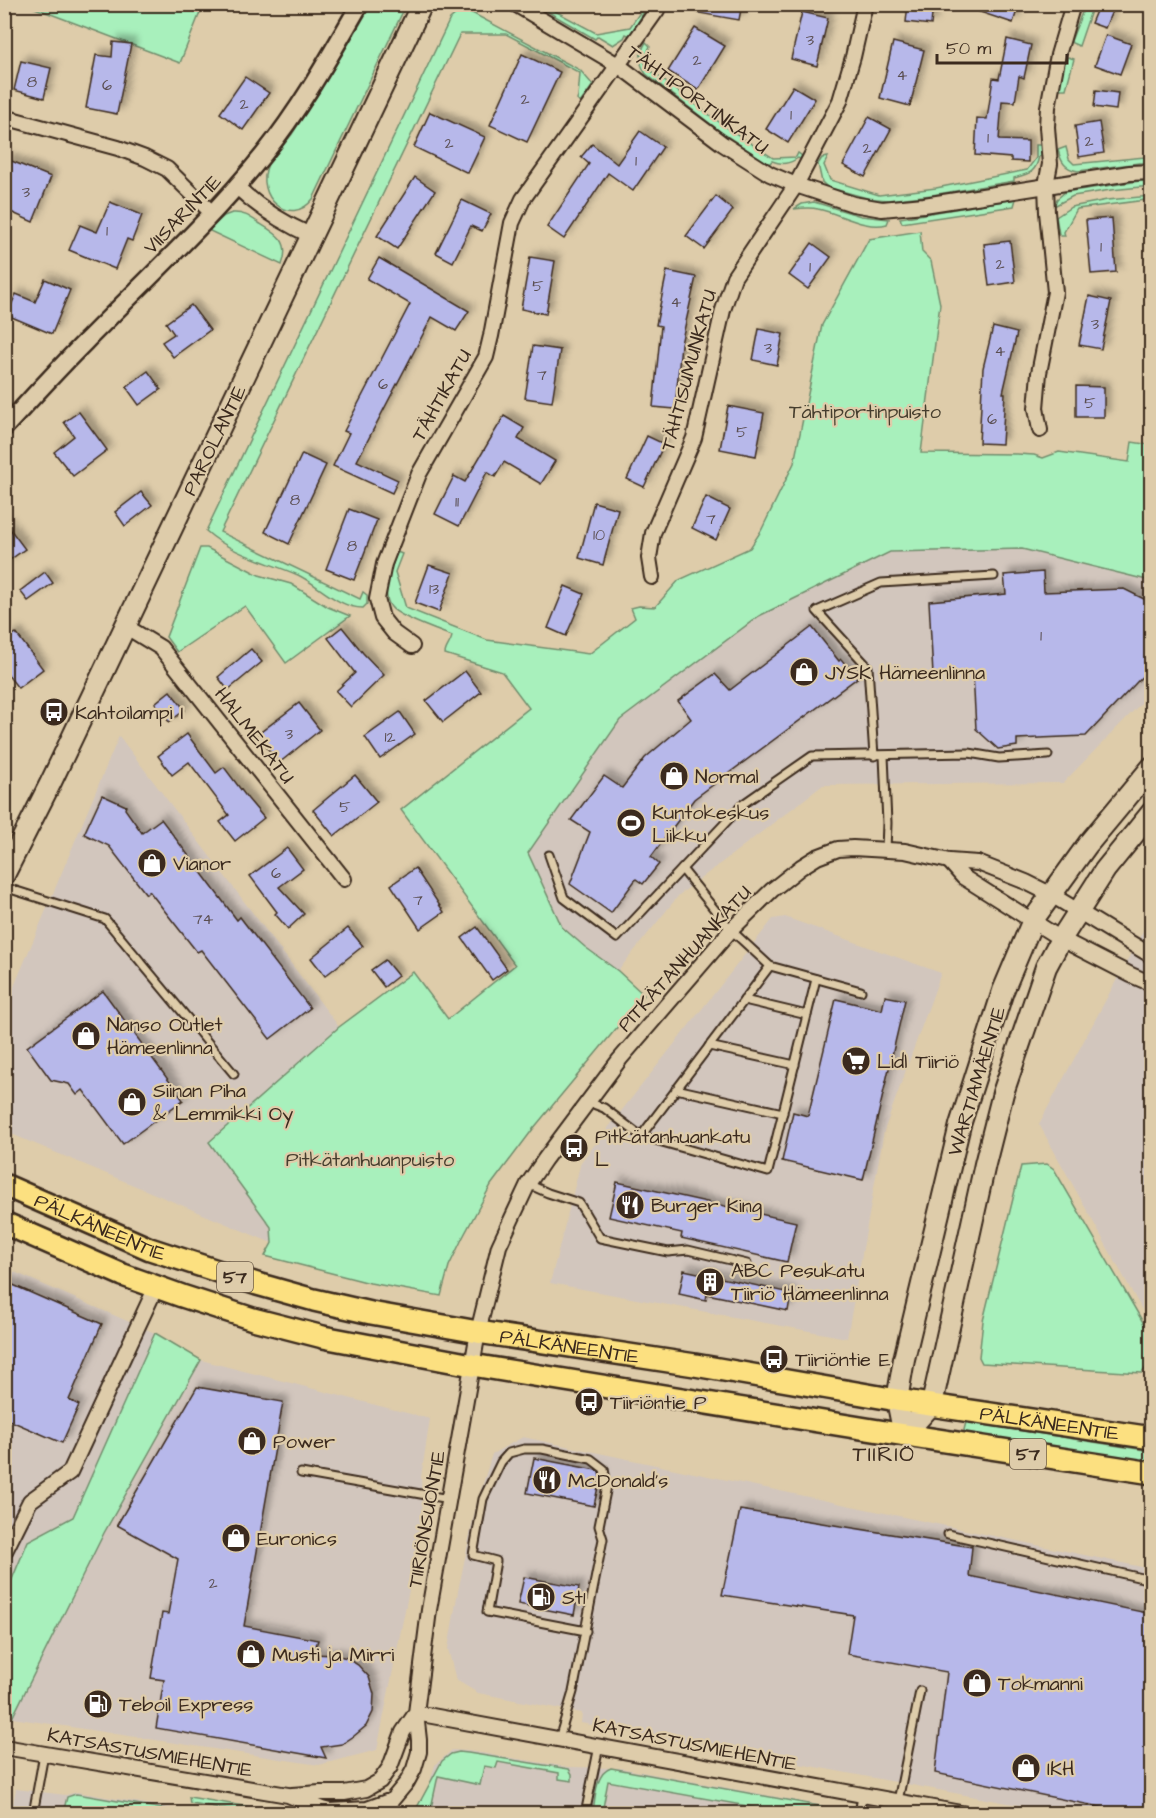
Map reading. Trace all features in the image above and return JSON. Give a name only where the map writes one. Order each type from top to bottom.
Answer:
[{"type":"main road","name":"PAROLANTIE","points":[[4,875],[422,4]]},
{"type":"main road","name":"WARTIAMÄENTIE","points":[[904,1435],[897,1400],[904,1359],[960,1125],[1003,991],[1033,920],[1050,894],[1152,767]]},
{"type":"main road","points":[[904,1435],[932,1404],[1003,1093],[1046,967],[1061,939],[1106,870],[1152,812]]},
{"type":"main road","name":"PÄLKÄNEENTIE","points":[[4,1185],[150,1249],[314,1300],[371,1313],[897,1400],[1152,1438]]},
{"type":"main road","name":"PÄLKÄNEENTIE","points":[[4,1223],[156,1287],[253,1319],[323,1336],[472,1365],[1152,1473]]},
{"type":"street","name":"VIISARINTIE","points":[[4,428],[237,187],[292,114],[360,4]]},
{"type":"street","name":"TÄHTIPORTINKATU","points":[[516,4],[618,64],[723,144],[770,174],[853,204],[882,209],[924,205],[1046,185],[1152,172]]},
{"type":"street","name":"TÄHTIKATU","points":[[412,646],[393,633],[382,618],[376,599],[384,564],[419,474],[486,357],[512,222],[524,199],[659,4]]},
{"type":"street","name":"TÄHTISUMUNKATU","points":[[652,577],[649,558],[653,533],[694,438],[723,310],[734,277],[796,185],[840,101],[854,57],[865,4]]},
{"type":"street","points":[[1040,430],[1036,408],[1039,373],[1055,292],[1047,212],[1046,185],[1050,164],[1047,127],[1058,55],[1073,4]]},
{"type":"street","points":[[4,117],[118,148],[167,168],[212,213]]},
{"type":"street","points":[[237,187],[251,200],[291,226],[312,236]]},
{"type":"street","name":"HALMEKATU","points":[[125,627],[161,648],[344,879]]},
{"type":"street","name":"PITKÄTANHUANKATU","points":[[478,1332],[499,1246],[528,1184],[620,1059],[730,930],[772,890],[817,857],[838,849],[886,849],[949,861],[963,876],[1061,939],[1152,984]]},
{"type":"street","points":[[949,861],[978,863],[1026,882],[1079,911],[1152,957]]},
{"type":"street","points":[[4,1554],[30,1502],[70,1472],[156,1287]]},
{"type":"street","name":"TIIRIÖNSUONTIE","points":[[416,1713],[429,1610],[478,1332]]},
{"type":"street","points":[[366,1790],[386,1774],[403,1732],[416,1713]]},
{"type":"street","name":"KATSASTUSMIEHENTIE","points":[[4,1746],[288,1795],[330,1811],[368,1811],[392,1800],[407,1782],[414,1769],[419,1740],[416,1713],[966,1814]]},
{"type":"street","name":"KATSASTUSMIEHENTIE","points":[[288,1795],[366,1790]]},
{"type":"lane","points":[[874,756],[868,667],[817,611],[881,583],[994,576]]},
{"type":"lane","points":[[549,855],[564,898],[617,938],[743,804],[812,756],[969,753],[999,758],[1048,755]]},
{"type":"lane","points":[[884,756],[888,823],[886,849]]},
{"type":"lane","points":[[682,869],[730,930],[770,966],[861,991]]},
{"type":"lane","points":[[4,886],[105,920],[234,1074]]},
{"type":"lane","points":[[641,1136],[770,966]]},
{"type":"lane","points":[[588,1102],[604,1108],[641,1136],[768,1172],[816,979]]},
{"type":"lane","points":[[744,1000],[807,1015]]},
{"type":"lane","points":[[709,1046],[795,1065]]},
{"type":"lane","points":[[676,1089],[783,1113]]},
{"type":"lane","points":[[528,1184],[579,1203],[600,1238],[668,1252],[688,1250],[747,1264]]},
{"type":"lane","points":[[559,1739],[573,1692],[586,1631],[603,1539],[599,1526],[607,1486],[604,1469],[591,1459],[542,1449],[524,1449],[509,1453],[501,1462],[483,1499],[473,1555],[496,1561],[487,1612],[586,1631]]},
{"type":"lane","points":[[301,1473],[449,1499]]},
{"type":"lane","points":[[948,1534],[1151,1580]]},
{"type":"lane","points":[[898,1801],[920,1691]]},
{"type":"lane","points":[[585,1814],[598,1746]]},
{"type":"lane","points":[[33,1814],[44,1754]]},
{"type":"lane","points":[[366,1790],[368,1811]]},
{"type":"lane","points":[[344,1793],[345,1812]]},
{"type":"lane","points":[[859,1814],[862,1796]]},
{"type":"shaded area","points":[[1022,549],[1151,581],[1151,693],[1063,783],[823,785],[679,895],[618,971],[562,927],[528,853],[620,720],[759,616],[890,552]]},
{"type":"shaded area","points":[[119,736],[339,1027],[210,1141],[271,1227],[272,1243],[9,1133],[5,1120],[5,1008]]},
{"type":"shaded area","points":[[1151,916],[1151,1326],[1039,1124]]},
{"type":"shaded area","points":[[785,917],[941,973],[884,1131],[847,1338],[550,1283],[581,1162],[773,919]]},
{"type":"shaded area","points":[[5,1268],[155,1333],[73,1517],[28,1541],[5,1596]]},
{"type":"shaded area","points":[[201,1360],[430,1419],[421,1477],[423,1520],[377,1750],[319,1765],[12,1718],[104,1533]]},
{"type":"shaded area","points":[[523,1437],[1151,1569],[1151,1813],[1061,1813],[581,1723],[582,1713],[478,1693],[456,1680],[448,1649],[476,1506],[492,1454]]},
{"type":"shaded area","points":[[452,1750],[568,1767],[620,1768],[862,1813],[420,1814],[435,1765]]},
{"type":"shaded area","points":[[16,1789],[66,1795],[77,1792],[199,1813],[11,1814]]},
{"type":"green space","points":[[27,5],[203,5],[180,63]]},
{"type":"green space","points":[[371,5],[406,5],[313,199],[304,207],[294,210],[285,209],[277,205],[270,197],[266,187],[265,176],[268,164],[304,116]]},
{"type":"green space","points":[[536,5],[544,5],[596,33],[630,27],[645,5],[648,5],[630,36],[626,34],[613,45],[598,36],[595,39]]},
{"type":"green space","points":[[1085,5],[1093,5],[1079,46],[1071,41]]},
{"type":"green space","points":[[464,11],[472,13],[580,70],[593,85],[580,103],[577,100],[580,73],[506,34],[460,34],[220,532],[360,599],[363,592],[367,595],[367,604],[363,608],[354,607],[337,600],[298,575],[227,546],[206,531],[450,19]]},
{"type":"green space","points":[[646,42],[650,46],[644,61],[647,68],[723,125],[773,158],[796,157],[798,153],[802,156],[800,159],[785,163],[772,161],[769,164],[721,132],[646,74],[640,58]]},
{"type":"green space","points":[[1068,57],[1074,59],[1066,89],[1059,89],[1064,62]]},
{"type":"green space","points":[[1036,145],[1041,145],[1042,156],[1039,156],[1036,166],[1028,174],[1014,178],[1014,181],[887,200],[867,198],[827,187],[822,182],[818,164],[822,158],[828,157],[824,165],[830,180],[879,195],[936,188],[1027,170],[1036,158]]},
{"type":"green space","points":[[1066,147],[1069,159],[1074,164],[1145,157],[1151,158],[1151,163],[1078,171],[1070,169],[1062,161],[1058,150]]},
{"type":"green space","points":[[1151,181],[1151,186],[1073,196],[1054,206],[1057,199],[1065,192]]},
{"type":"green space","points":[[1151,196],[1151,201],[1077,209],[1064,232],[1065,236],[1059,234],[1056,217],[1071,207],[1107,200]]},
{"type":"green space","points":[[1016,199],[1014,206],[902,223],[900,218]]},
{"type":"green space","points":[[814,202],[861,216],[889,219],[887,224],[870,225],[818,209],[794,209],[802,204]]},
{"type":"green space","points":[[232,213],[246,215],[281,239],[285,250],[282,265],[210,231],[224,216]]},
{"type":"green space","name":"Pitkätanhuanpuisto","points":[[920,231],[922,252],[931,261],[940,304],[921,453],[1017,454],[1043,458],[1059,452],[1129,462],[1132,442],[1151,445],[1151,581],[1022,549],[890,552],[759,616],[620,720],[528,853],[562,927],[618,971],[644,995],[533,1129],[491,1185],[449,1266],[441,1296],[370,1283],[265,1256],[272,1243],[271,1227],[209,1142],[339,1027],[413,972],[448,1019],[515,965],[401,810],[529,708],[502,672],[445,654],[452,636],[410,619],[391,607],[387,587],[397,552],[402,554],[395,572],[406,608],[487,640],[589,654],[635,618],[631,608],[655,607],[679,580],[750,548],[761,531],[794,463],[822,325],[869,239]]},
{"type":"green space","points":[[200,548],[207,548],[259,575],[291,584],[328,607],[350,616],[286,663],[245,606],[177,652],[166,637]]},
{"type":"green space","points":[[1047,1164],[1054,1169],[1151,1336],[1149,1361],[1142,1373],[982,1363],[979,1357],[983,1321],[1021,1166]]},
{"type":"green space","points":[[155,1333],[201,1360],[104,1533],[12,1718],[5,1716],[5,1596],[28,1541],[73,1517]]},
{"type":"green space","points":[[966,1422],[1151,1451],[1151,1463],[966,1434],[964,1430]]},
{"type":"green space","points":[[459,1752],[569,1769],[572,1781],[559,1779],[559,1773],[498,1762],[496,1768],[484,1766],[480,1785],[438,1776],[430,1813],[414,1813],[442,1761],[451,1754]]},
{"type":"green space","points":[[611,1768],[841,1810],[843,1813],[786,1813],[608,1781],[602,1813],[593,1813],[599,1781],[602,1775]]},
{"type":"green space","points":[[76,1794],[187,1813],[108,1814],[79,1808],[78,1813],[63,1813],[67,1797]]},
{"type":"green space","points":[[189,1797],[285,1813],[254,1813],[190,1803]]},
{"type":"building","points":[[694,4],[742,4],[739,20],[693,12]]},
{"type":"building","points":[[908,4],[933,4],[931,25],[906,22]]},
{"type":"building","points":[[965,4],[1019,4],[1013,23],[965,7]]},
{"type":"building","points":[[1099,4],[1115,4],[1105,28],[1091,23]]},
{"type":"building","points":[[802,12],[828,18],[817,66],[791,59]]},
{"type":"building","points":[[695,28],[725,46],[698,90],[668,71]]},
{"type":"building","points":[[1106,35],[1131,44],[1120,74],[1095,65]]},
{"type":"building","points":[[1007,39],[1031,45],[1024,78],[1019,76],[1015,102],[1002,101],[999,140],[1028,141],[1028,162],[975,155],[977,118],[987,119],[993,78],[999,79]]},
{"type":"building","points":[[113,42],[131,44],[117,114],[86,108],[96,55],[112,57]]},
{"type":"building","points":[[893,42],[924,50],[910,106],[880,98]]},
{"type":"building","points":[[522,54],[560,72],[527,142],[490,125]]},
{"type":"building","points":[[21,61],[51,68],[44,98],[14,90]]},
{"type":"building","points":[[245,77],[269,93],[243,130],[220,113]]},
{"type":"building","points":[[793,86],[815,99],[788,143],[766,129]]},
{"type":"building","points":[[1096,90],[1118,93],[1116,110],[1094,107]]},
{"type":"building","points":[[430,112],[485,137],[468,173],[414,147]]},
{"type":"building","points":[[869,117],[891,129],[865,177],[843,165]]},
{"type":"building","points":[[1099,122],[1104,153],[1079,157],[1075,126]]},
{"type":"building","points":[[640,131],[663,147],[633,191],[608,173],[564,239],[547,227],[589,164],[581,157],[592,144],[617,164]]},
{"type":"building","points":[[4,158],[51,177],[33,222],[4,209]]},
{"type":"building","points":[[415,177],[435,191],[397,249],[377,236]]},
{"type":"building","points":[[716,196],[733,210],[704,249],[686,236]]},
{"type":"building","points":[[462,200],[491,214],[482,231],[471,226],[453,262],[436,253]]},
{"type":"building","points":[[110,202],[142,215],[132,241],[127,239],[115,269],[69,250],[80,225],[97,232]]},
{"type":"building","points":[[1112,218],[1116,272],[1091,274],[1086,220]]},
{"type":"building","points":[[1010,241],[1015,282],[989,286],[984,244]]},
{"type":"building","points":[[812,243],[831,257],[808,289],[789,275]]},
{"type":"building","points":[[530,257],[555,261],[546,314],[521,309]]},
{"type":"building","points":[[379,258],[469,311],[456,331],[432,317],[357,461],[398,480],[392,493],[333,466],[349,433],[344,431],[410,304],[367,279]]},
{"type":"building","points":[[667,271],[696,277],[681,344],[675,409],[653,407],[661,326],[656,325]]},
{"type":"building","points":[[45,279],[70,290],[52,334],[7,315],[16,294],[35,302]]},
{"type":"building","points":[[1089,296],[1111,301],[1101,349],[1079,345]]},
{"type":"building","points":[[191,305],[210,330],[173,357],[162,342],[174,334],[166,323]]},
{"type":"building","points":[[993,327],[1017,333],[1003,393],[1005,393],[1002,444],[979,443],[983,368]]},
{"type":"building","points":[[759,329],[783,334],[777,365],[753,360]]},
{"type":"building","points":[[533,346],[560,350],[552,402],[525,398]]},
{"type":"building","points":[[148,371],[161,389],[139,405],[126,387]]},
{"type":"building","points":[[1076,386],[1104,387],[1104,417],[1076,417]]},
{"type":"building","points":[[728,406],[764,413],[756,456],[720,449]]},
{"type":"building","points":[[79,412],[107,450],[73,476],[54,452],[74,436],[64,422]]},
{"type":"building","points":[[504,416],[524,428],[518,439],[555,461],[541,484],[504,462],[495,477],[487,472],[459,526],[435,514],[454,476],[465,482]]},
{"type":"building","points":[[647,436],[664,444],[644,487],[627,479]]},
{"type":"building","points":[[302,454],[326,465],[289,544],[265,532]]},
{"type":"building","points":[[141,492],[152,505],[125,526],[115,512]]},
{"type":"building","points":[[706,497],[730,509],[716,540],[692,528]]},
{"type":"building","points":[[594,502],[618,509],[603,565],[579,558]]},
{"type":"building","points":[[349,509],[377,520],[354,580],[326,569]]},
{"type":"building","points":[[4,521],[25,549],[4,564]]},
{"type":"building","points":[[429,565],[453,573],[439,612],[415,603]]},
{"type":"building","points":[[45,572],[53,583],[28,601],[20,591]]},
{"type":"building","points":[[1043,572],[1044,592],[1124,589],[1152,603],[1152,666],[1086,736],[1017,739],[1017,746],[998,749],[976,729],[973,673],[933,675],[929,601],[1006,594],[1004,575]]},
{"type":"building","points":[[565,586],[584,594],[566,636],[548,628]]},
{"type":"building","points":[[342,627],[384,675],[351,707],[336,691],[355,673],[328,638]]},
{"type":"building","points":[[812,627],[839,661],[841,659],[857,678],[694,799],[651,857],[659,864],[643,884],[636,879],[611,913],[570,884],[590,832],[571,820],[604,776],[622,788],[645,758],[691,719],[678,701],[715,674],[730,690]]},
{"type":"building","points":[[16,633],[43,669],[18,688],[4,670],[4,641]]},
{"type":"building","points":[[251,649],[262,662],[228,690],[218,677]]},
{"type":"building","points":[[465,671],[481,692],[443,722],[426,701]]},
{"type":"building","points":[[170,691],[185,710],[169,722],[155,703]]},
{"type":"building","points":[[299,703],[320,730],[279,763],[257,735]]},
{"type":"building","points":[[400,712],[415,734],[380,759],[365,737]]},
{"type":"building","points":[[187,734],[216,773],[224,767],[264,818],[235,841],[220,822],[229,815],[189,762],[172,775],[158,756]]},
{"type":"building","points":[[355,775],[377,802],[334,836],[313,810]]},
{"type":"building","points":[[102,795],[126,806],[125,809],[142,833],[161,819],[237,920],[240,917],[310,1008],[270,1039],[201,950],[197,952],[149,891],[146,894],[109,846],[84,834]]},
{"type":"building","points":[[287,848],[303,869],[279,887],[304,914],[288,929],[275,914],[277,912],[250,876]]},
{"type":"building","points":[[415,868],[444,912],[420,929],[391,885]]},
{"type":"building","points":[[477,927],[507,969],[492,980],[462,938]]},
{"type":"building","points":[[348,928],[363,946],[325,976],[311,958]]},
{"type":"building","points":[[385,960],[398,976],[384,987],[371,970]]},
{"type":"building","points":[[103,991],[183,1100],[123,1144],[83,1090],[77,1095],[69,1084],[51,1080],[27,1047]]},
{"type":"building","name":"Lidl Tiiriö","points":[[885,996],[905,1000],[863,1180],[782,1161],[793,1112],[808,1116],[836,999],[882,1010]]},
{"type":"building","points":[[617,1182],[796,1222],[787,1262],[681,1238],[682,1233],[609,1217]]},
{"type":"building","name":"ABC Pesukatu Tiiriö Hämeenlinna","points":[[684,1270],[791,1293],[788,1311],[707,1294],[706,1300],[679,1294]]},
{"type":"building","points":[[4,1281],[102,1324],[69,1400],[79,1405],[62,1443],[4,1418]]},
{"type":"building","points":[[197,1387],[283,1402],[244,1626],[318,1640],[313,1654],[347,1658],[358,1665],[369,1677],[374,1694],[373,1712],[366,1726],[342,1744],[321,1747],[326,1758],[156,1728],[164,1680],[151,1678],[162,1613],[168,1614],[178,1559],[117,1525]]},
{"type":"building","points":[[534,1458],[599,1472],[594,1506],[527,1493]]},
{"type":"building","points":[[740,1510],[972,1547],[969,1576],[1152,1614],[1152,1814],[1134,1814],[935,1773],[947,1672],[847,1654],[853,1615],[722,1595]]},
{"type":"building","points":[[524,1577],[579,1587],[574,1615],[518,1604]]},
{"type":"place","name":"JYSK Hämeenlinna","points":[[804,672]]},
{"type":"place","name":"Kahtoilampi I","points":[[54,712]]},
{"type":"place","name":"Normal","points":[[674,776]]},
{"type":"place","name":"Kuntokeskus Liikku","points":[[631,823]]},
{"type":"place","name":"Vianor","points":[[152,863]]},
{"type":"place","name":"Nanso Outlet Hämeenlinna","points":[[86,1036]]},
{"type":"place","name":"Lidl Tiiriö","points":[[856,1061]]},
{"type":"place","name":"Siinan Piha & Lemmikki Oy","points":[[132,1102]]},
{"type":"place","name":"Pitkätanhuankatu L","points":[[574,1148]]},
{"type":"place","name":"Burger King","points":[[630,1205]]},
{"type":"place","name":"ABC Pesukatu Tiiriö Hämeenlinna","points":[[710,1282]]},
{"type":"place","name":"Tiiriöntie E","points":[[774,1359]]},
{"type":"place","name":"Tiiriöntie P","points":[[589,1402]]},
{"type":"place","name":"Power","points":[[252,1441]]},
{"type":"place","name":"McDonald's","points":[[547,1480]]},
{"type":"place","name":"Euronics","points":[[236,1538]]},
{"type":"place","name":"St1","points":[[541,1597]]},
{"type":"place","name":"Musti ja Mirri","points":[[251,1654]]},
{"type":"place","name":"Tokmanni","points":[[977,1683]]},
{"type":"place","name":"Teboil Express","points":[[98,1704]]},
{"type":"place","name":"IKH","points":[[1026,1768]]},
{"type":"district","name":"TIIRIÖ","points":[[884,1453]]},
{"type":"park label","name":"Tähtiportinpuisto","points":[[865,411]]}]
